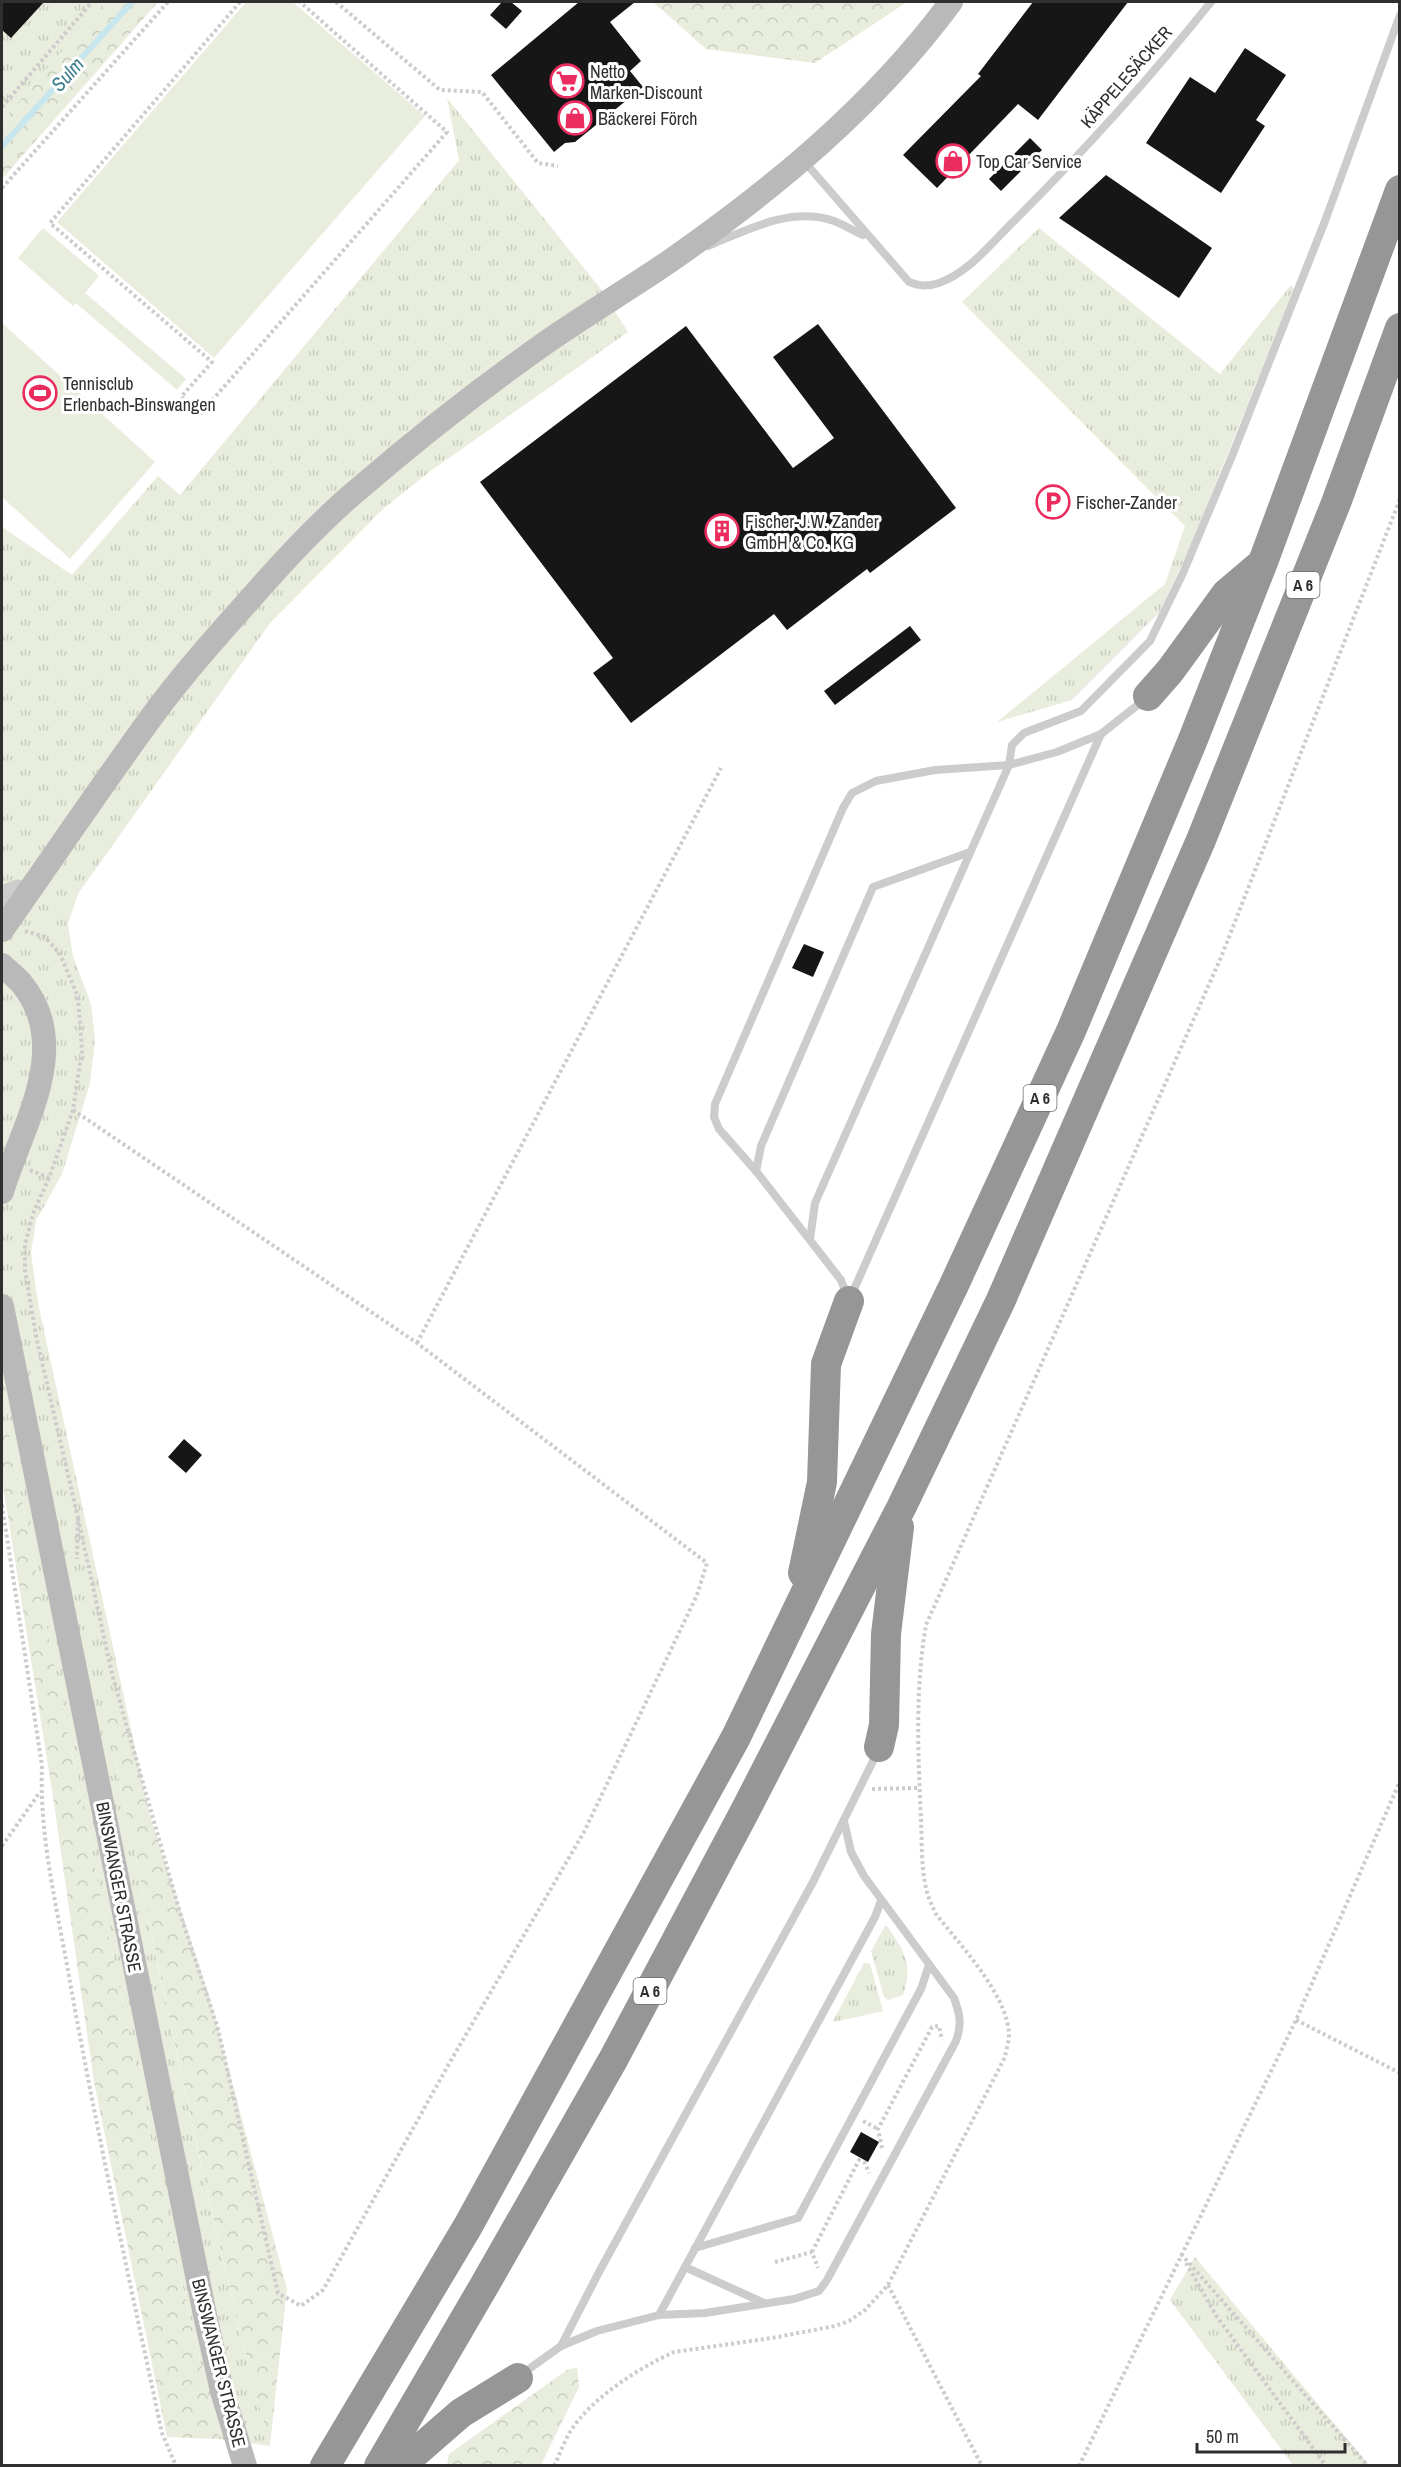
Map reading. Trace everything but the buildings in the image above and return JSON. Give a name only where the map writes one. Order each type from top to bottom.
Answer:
[{"type":"highway","name":"A 6","points":[[325,2466],[468,2226],[736,1737],[954,1285],[1071,1031],[1192,742],[1263,562],[1400,190]]},
{"type":"highway","name":"A 6","points":[[379,2466],[614,2058],[740,1822],[902,1506],[1001,1300],[1202,840],[1336,503],[1400,328]]},
{"type":"highway","points":[[1148,696],[1170,671],[1226,594],[1263,562]]},
{"type":"highway","points":[[792,1623],[822,1482],[825,1456],[823,1425],[826,1364],[849,1301]]},
{"type":"highway","points":[[879,1747],[884,1725],[886,1634],[902,1506]]},
{"type":"highway","points":[[400,2466],[461,2413],[518,2378]]},
{"type":"main road","points":[[3,928],[154,713],[291,552],[357,490],[441,420],[542,345],[669,262],[749,204],[802,160],[864,103],[920,43],[951,2]]},
{"type":"main road","points":[[2,965],[21,983],[34,1003],[43,1028],[46,1054],[38,1092],[10,1163],[2,1192]]},
{"type":"main road","name":"BINSWANGER STRASSE","points":[[2,1306],[205,2315],[222,2391],[244,2464]]},
{"type":"street","points":[[2,896],[18,890],[25,896]]},
{"type":"lane","name":"KÄPPELESÄCKER","points":[[802,160],[909,282],[924,287],[941,283],[967,267],[1074,161],[1170,54],[1211,2]]},
{"type":"lane","points":[[810,1239],[815,1203],[1009,765],[1012,745],[1024,734],[1081,711],[1150,641],[1183,573],[1308,264],[1400,15]]},
{"type":"lane","points":[[669,262],[784,218],[810,216],[833,221],[868,237]]},
{"type":"lane","points":[[849,1301],[841,1280],[756,1171],[719,1129],[714,1117],[715,1104],[843,808],[852,793],[876,781],[935,770],[1009,765],[1037,759],[1101,734],[1148,696]]},
{"type":"lane","points":[[849,1301],[1101,734]]},
{"type":"lane","points":[[756,1171],[761,1146],[873,887],[970,852]]},
{"type":"lane","points":[[561,2346],[598,2272],[813,1882],[862,1787],[879,1747]]},
{"type":"lane","points":[[518,2378],[561,2346],[597,2331],[659,2315],[705,2313],[811,2295],[819,2291],[956,2041],[961,2026],[960,2014],[954,1998],[881,1901],[851,1852],[844,1821]]},
{"type":"lane","points":[[659,2315],[881,1901]]},
{"type":"lane","points":[[695,2248],[798,2218],[921,1989],[929,1965]]},
{"type":"lane","points":[[685,2267],[764,2303]]},
{"type":"path","points":[[2,107],[92,2]]},
{"type":"path","points":[[2,188],[168,2]]},
{"type":"path","points":[[240,2],[50,223],[212,362],[181,397],[201,413],[447,132],[300,2]]},
{"type":"path","points":[[336,2],[440,90],[482,92],[538,163],[558,166]]},
{"type":"path","points":[[554,2466],[571,2430],[601,2397],[660,2358],[674,2352],[772,2338],[835,2326],[849,2321],[865,2310],[888,2285],[1005,2057],[1009,2037],[1008,2023],[998,1998],[936,1914],[928,1899],[924,1882],[920,1788],[921,1657],[926,1625],[1222,955],[1400,499]]},
{"type":"path","points":[[417,1343],[721,768]]},
{"type":"path","points":[[3,928],[45,937],[60,954],[78,997],[82,1051],[73,1110],[49,1178],[34,1211],[25,1244],[25,1270],[36,1336],[112,1674],[180,1913],[219,2029],[278,2293],[301,2306],[323,2290],[450,2061],[584,1832],[697,1595],[707,1563],[417,1343],[73,1110]]},
{"type":"path","points":[[2,1505],[42,1766],[41,1791],[50,1865],[103,2158],[162,2433],[176,2466]]},
{"type":"path","points":[[76,1564],[78,1518]]},
{"type":"path","points":[[1079,2466],[1296,2020],[1400,1781]]},
{"type":"path","points":[[862,1787],[880,1790],[920,1788]]},
{"type":"path","points":[[2,1846],[41,1791]]},
{"type":"path","points":[[1296,2020],[1400,2073]]},
{"type":"path","points":[[878,2155],[883,2146],[878,2128],[932,2027]]},
{"type":"path","points":[[823,2284],[812,2252],[859,2160],[865,2163],[868,2175],[873,2165]]},
{"type":"path","points":[[775,2262],[812,2252]]},
{"type":"path","points":[[1181,2254],[1217,2317],[1326,2466]]},
{"type":"path","points":[[1181,2254],[1368,2466]]},
{"type":"path","points":[[888,2285],[982,2466]]},
{"type":"green space","points":[[2,2],[105,2],[2,121]]},
{"type":"green space","points":[[105,2],[158,2],[2,179],[2,121]]},
{"type":"green space","points":[[246,2],[293,2],[425,116],[214,358],[57,222]]},
{"type":"green space","points":[[653,2],[907,2],[815,63],[706,49]]},
{"type":"green space","points":[[447,98],[600,288],[628,332],[432,470],[384,508],[270,623],[78,894],[68,924],[73,956],[91,1004],[95,1040],[90,1083],[62,1174],[36,1221],[31,1253],[38,1303],[127,1711],[104,1708],[202,2171],[270,2446],[219,2439],[149,2132],[8,1428],[2,1424],[2,527],[72,575],[158,476],[180,495],[459,160]]},
{"type":"green space","points":[[43,228],[99,276],[85,293],[186,379],[177,390],[76,303],[73,306],[18,258]]},
{"type":"green space","points":[[1039,228],[1220,374],[1291,285],[1294,290],[1190,547],[1159,613],[1072,700],[997,722],[1165,584],[1185,526],[962,302]]},
{"type":"green space","name":"Tennisclub Erlenbach-Binswangen","points":[[2,323],[155,462],[70,559],[2,497]]},
{"type":"green space","points":[[2,1424],[8,1428],[149,2132],[219,2439],[167,2437],[94,2082],[52,1790],[2,1480]]},
{"type":"green space","points":[[104,1708],[127,1711],[150,1816],[210,1999],[287,2289],[270,2446],[202,2170]]},
{"type":"green space","points":[[885,1926],[906,1958],[908,1975],[903,1995],[888,2000],[884,1997],[871,1951]]},
{"type":"green space","points":[[864,1963],[870,1964],[883,2011],[834,2022],[833,2021]]},
{"type":"green space","points":[[1195,2257],[1369,2465],[1293,2465],[1170,2300]]},
{"type":"green space","points":[[577,2367],[579,2387],[541,2465],[447,2465],[449,2454],[567,2370]]},
{"type":"waterway","name":"Sulm","points":[[2,146],[132,2]]},
{"type":"place","name":"Netto Marken-Discount","points":[[567,81]]},
{"type":"place","name":"Bäckerei Förch","points":[[575,118]]},
{"type":"place","name":"Top Car Service","points":[[953,161]]},
{"type":"place","name":"Tennisclub Erlenbach-Binswangen","points":[[40,393]]},
{"type":"place","name":"Fischer-Zander","points":[[1053,502]]},
{"type":"place","name":"Fischer-J.W. Zander GmbH & Co. KG","points":[[722,531]]}]
